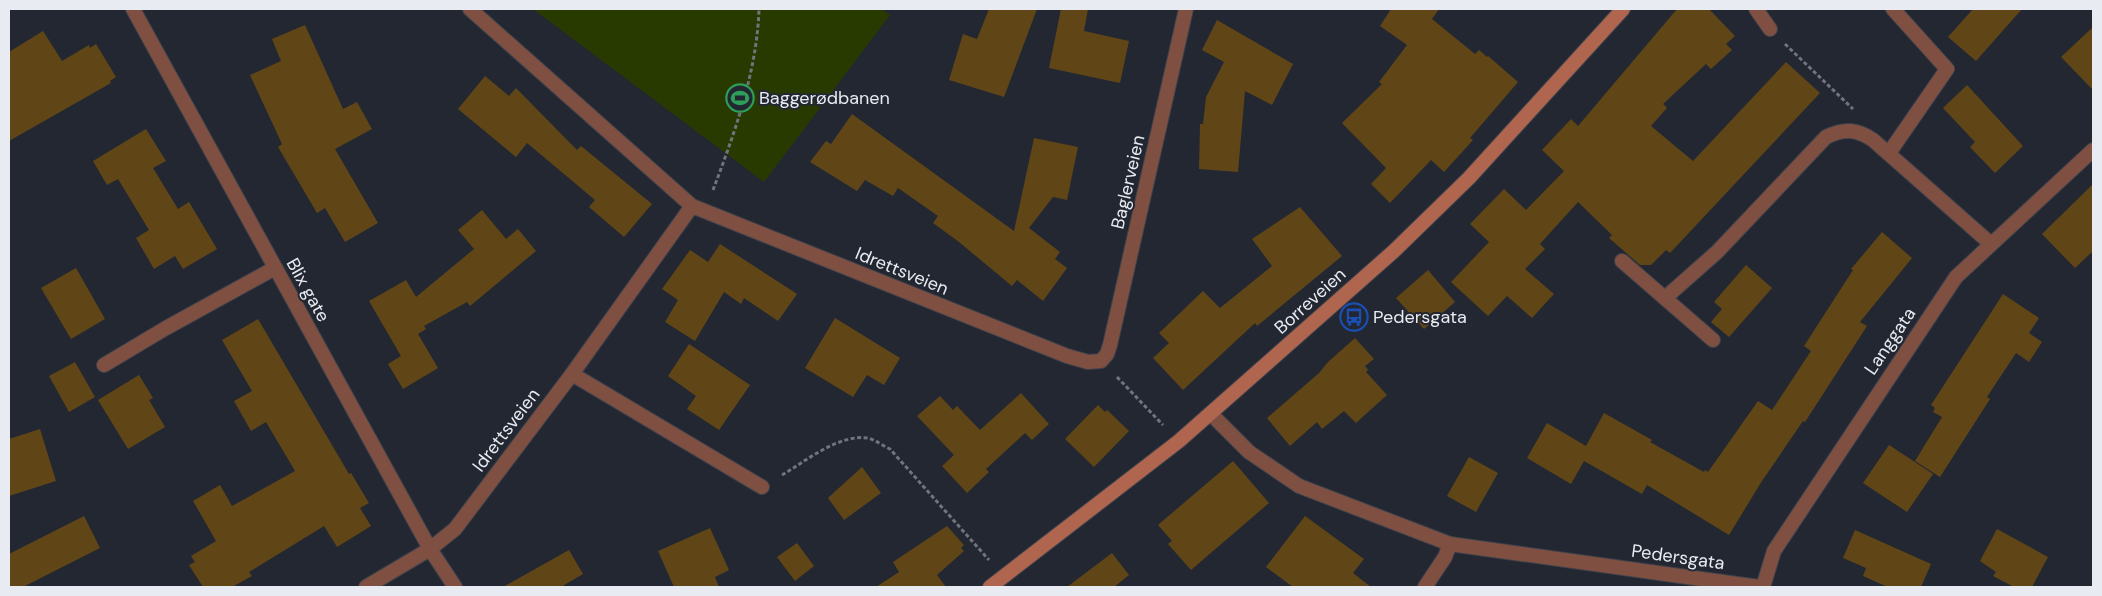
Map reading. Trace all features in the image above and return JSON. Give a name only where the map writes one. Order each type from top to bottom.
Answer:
[{"type":"main road","name":"Borreveien","points":[[990,587],[1179,442],[1394,251],[1462,184],[1623,9]]},
{"type":"street","name":"Blix gate","points":[[133,9],[430,549],[455,587]]},
{"type":"street","name":"Idrettsveien","points":[[470,9],[698,208],[1066,356],[1088,362],[1101,361]]},
{"type":"street","name":"Baglerveien","points":[[1101,361],[1107,354],[1110,345],[1186,9]]},
{"type":"street","points":[[1756,9],[1770,29]]},
{"type":"street","points":[[1889,153],[1947,69],[1892,9]]},
{"type":"street","points":[[1665,298],[1717,252],[1826,137],[1837,132],[1861,131],[1889,153],[1991,244]]},
{"type":"street","name":"Langgata","points":[[1763,587],[1774,551],[1956,277],[2093,150]]},
{"type":"street","name":"Idrettsveien","points":[[366,587],[430,549],[455,529],[698,208]]},
{"type":"street","points":[[1622,261],[1713,340]]},
{"type":"street","points":[[104,365],[166,328],[275,268]]},
{"type":"street","points":[[572,374],[762,487]]},
{"type":"street","name":"Pedersgata","points":[[1211,414],[1249,452],[1299,486],[1450,544],[1758,587]]},
{"type":"street","points":[[1425,587],[1445,557],[1450,544]]},
{"type":"path","points":[[698,208],[726,157],[750,76],[758,31],[759,9]]},
{"type":"path","points":[[1770,29],[1857,113],[1861,131]]},
{"type":"path","points":[[1101,361],[1179,442]]},
{"type":"path","points":[[762,487],[828,448],[844,441],[860,438],[871,439],[890,450],[1005,576]]},
{"type":"green space","name":"Baggerødbanen","points":[[533,9],[882,9],[890,15],[764,182]]},
{"type":"building","points":[[989,9],[1037,9],[1004,97],[949,80],[963,34],[977,39]]},
{"type":"building","points":[[1061,9],[1088,9],[1084,31],[1129,41],[1120,83],[1049,68]]},
{"type":"building","points":[[1391,9],[1439,9],[1432,19],[1475,54],[1479,50],[1488,56],[1518,82],[1470,138],[1473,140],[1444,172],[1431,160],[1390,203],[1371,184],[1386,168],[1342,123],[1382,84],[1379,82],[1407,45],[1380,26]]},
{"type":"building","points":[[1677,9],[1709,9],[1735,36],[1726,44],[1732,50],[1711,69],[1706,64],[1663,104],[1667,108],[1651,126],[1693,161],[1786,62],[1820,93],[1670,253],[1666,250],[1651,265],[1640,265],[1609,238],[1612,235],[1578,202],[1540,244],[1545,249],[1525,269],[1554,294],[1532,318],[1507,296],[1488,316],[1451,282],[1489,242],[1470,224],[1504,189],[1526,210],[1564,171],[1542,150],[1571,119],[1578,126]]},
{"type":"building","points":[[1973,9],[2022,9],[1976,61],[1948,37]]},
{"type":"building","points":[[1217,20],[1293,64],[1272,105],[1245,91],[1238,172],[1199,169],[1200,124],[1203,124],[1206,97],[1224,62],[1202,50]]},
{"type":"building","points":[[305,25],[343,109],[357,102],[372,129],[335,149],[378,223],[345,242],[325,208],[317,213],[278,147],[282,144],[250,75],[281,61],[272,39]]},
{"type":"building","points":[[2093,27],[2093,90],[2061,57]]},
{"type":"building","points":[[43,31],[62,61],[89,45],[90,48],[96,44],[116,77],[110,81],[111,83],[9,141],[9,52]]},
{"type":"building","points":[[485,76],[509,96],[516,88],[577,150],[581,146],[652,204],[624,237],[589,207],[595,200],[527,143],[516,157],[458,109]]},
{"type":"building","points":[[1967,85],[2023,146],[1995,173],[1970,147],[1975,142],[1943,108]]},
{"type":"building","points":[[852,114],[1014,231],[1034,138],[1078,147],[1067,200],[1053,197],[1029,228],[1060,252],[1055,259],[1067,268],[1043,301],[1017,280],[1012,286],[933,223],[938,216],[898,188],[893,196],[865,180],[857,191],[810,162],[826,141],[831,144]]},
{"type":"building","points":[[146,129],[166,161],[153,168],[178,209],[189,202],[217,249],[183,269],[175,256],[154,269],[136,238],[149,230],[118,179],[107,185],[93,161]]},
{"type":"building","points":[[2093,184],[2093,251],[2075,268],[2042,234]]},
{"type":"building","points":[[1300,207],[1342,256],[1257,326],[1255,323],[1183,390],[1153,358],[1169,343],[1159,333],[1203,291],[1220,308],[1272,266],[1252,239]]},
{"type":"building","points":[[482,210],[506,239],[518,229],[536,251],[470,306],[467,302],[424,326],[426,329],[418,334],[438,368],[403,389],[388,364],[401,356],[369,301],[406,280],[416,297],[474,249],[458,230]]},
{"type":"building","points":[[1882,232],[1912,258],[1860,322],[1867,326],[1805,422],[1803,421],[1762,481],[1729,535],[1647,485],[1642,494],[1584,461],[1571,484],[1527,458],[1547,423],[1586,446],[1604,413],[1652,440],[1650,442],[1704,472],[1705,470],[1708,472],[1758,401],[1772,410],[1811,351],[1804,346],[1853,270],[1851,269]]},
{"type":"building","points":[[720,244],[797,294],[778,321],[744,298],[741,304],[724,292],[695,341],[665,322],[678,300],[662,289],[690,250],[708,262]]},
{"type":"building","points":[[1746,265],[1772,288],[1729,337],[1711,322],[1722,309],[1714,302]]},
{"type":"building","points":[[76,268],[105,319],[71,339],[41,288]]},
{"type":"building","points":[[1428,270],[1455,302],[1424,329],[1396,298]]},
{"type":"building","points":[[2003,294],[2039,318],[2029,333],[2042,342],[2029,362],[2016,353],[1987,397],[1990,399],[1940,477],[1915,461],[1942,417],[1933,412],[1935,408],[1931,405]]},
{"type":"building","points":[[835,318],[900,358],[884,385],[867,375],[853,397],[805,368]]},
{"type":"building","points":[[258,319],[349,474],[351,473],[369,503],[360,508],[371,526],[337,547],[324,526],[249,572],[252,576],[232,587],[203,587],[189,565],[195,562],[191,556],[216,541],[193,501],[220,485],[232,506],[295,471],[266,422],[251,431],[234,401],[252,391],[222,340]]},
{"type":"building","points":[[1355,338],[1374,359],[1365,366],[1368,370],[1366,372],[1387,395],[1356,423],[1344,411],[1322,429],[1317,422],[1290,446],[1267,418],[1319,373],[1328,362]]},
{"type":"building","points":[[689,344],[750,385],[719,430],[687,409],[696,396],[668,376]]},
{"type":"building","points":[[75,362],[95,397],[69,412],[49,376]]},
{"type":"building","points":[[139,375],[153,398],[149,400],[165,427],[128,449],[98,400]]},
{"type":"building","points":[[1021,393],[1049,424],[1032,440],[1025,433],[986,469],[989,472],[967,493],[942,466],[954,455],[917,416],[940,396],[953,410],[957,406],[980,430]]},
{"type":"building","points":[[1098,405],[1105,412],[1107,410],[1129,431],[1094,467],[1065,439]]},
{"type":"building","points":[[40,429],[56,481],[9,496],[9,439]]},
{"type":"building","points":[[1889,445],[1933,474],[1907,512],[1863,483]]},
{"type":"building","points":[[1469,457],[1498,473],[1476,512],[1447,496]]},
{"type":"building","points":[[1233,461],[1269,503],[1191,570],[1168,544],[1172,541],[1158,525]]},
{"type":"building","points":[[862,467],[881,493],[844,520],[828,498]]},
{"type":"building","points":[[84,516],[100,548],[23,587],[9,587],[9,554]]},
{"type":"building","points":[[1305,516],[1364,559],[1353,573],[1371,587],[1293,587],[1266,567]]},
{"type":"building","points":[[947,526],[964,545],[961,548],[964,551],[937,575],[946,587],[876,587],[899,572],[893,562]]},
{"type":"building","points":[[710,528],[729,570],[715,577],[719,587],[674,587],[658,551]]},
{"type":"building","points":[[1997,529],[2048,557],[2032,587],[2014,587],[1993,576],[1996,572],[1980,561]]},
{"type":"building","points":[[1855,530],[1931,564],[1921,587],[1888,587],[1863,576],[1866,568],[1843,558]]},
{"type":"building","points":[[797,543],[814,566],[795,581],[777,557]]},
{"type":"building","points":[[569,550],[583,574],[561,587],[503,587]]},
{"type":"building","points":[[1112,553],[1129,575],[1114,587],[1067,587]]},
{"type":"place","name":"Baggerødbanen","points":[[740,98]]},
{"type":"place","name":"Pedersgata","points":[[1354,317]]}]
